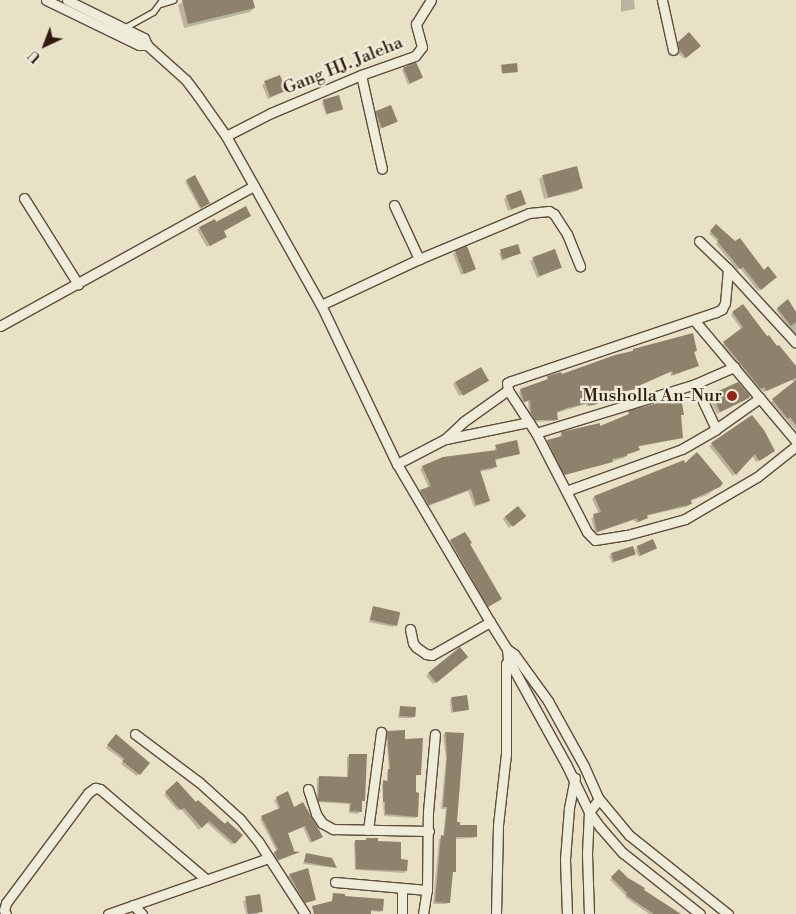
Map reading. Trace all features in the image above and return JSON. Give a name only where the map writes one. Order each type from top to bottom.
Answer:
[{"type":"street","points":[[46,0],[122,32]]},
{"type":"street","points":[[67,0],[122,32],[139,45],[147,45],[186,80],[226,136],[321,305],[397,464],[510,654],[574,779],[588,812],[623,852],[700,914]]},
{"type":"street","name":"Gang HJ. Jaleha","points":[[226,136],[272,113],[361,74],[415,56],[421,51],[422,47],[416,24],[431,0]]},
{"type":"street","points":[[662,0],[673,50]]},
{"type":"street","points":[[361,74],[382,169]]},
{"type":"street","points":[[0,326],[254,186]]},
{"type":"street","points":[[24,198],[78,284]]},
{"type":"street","points":[[394,205],[419,259]]},
{"type":"street","points":[[321,305],[419,259],[529,213],[549,211],[560,220],[580,267]]},
{"type":"street","points":[[699,241],[728,269],[796,343]]},
{"type":"street","points":[[728,269],[725,303],[722,309],[511,381],[507,383],[508,390],[536,433],[591,537],[595,540],[627,535],[685,519],[706,509],[757,477],[796,446]]},
{"type":"street","points":[[694,320],[796,441]]},
{"type":"street","points":[[536,433],[695,384],[734,367]]},
{"type":"street","points":[[695,384],[716,429]]},
{"type":"street","points":[[397,464],[445,439],[463,422],[508,390]]},
{"type":"street","points":[[566,491],[682,449],[716,429],[760,398]]},
{"type":"street","points":[[445,439],[529,422]]},
{"type":"street","points":[[410,629],[413,643],[426,654],[432,655],[490,622]]},
{"type":"street","points":[[510,654],[548,702],[584,766],[599,799],[629,835],[728,914]]},
{"type":"street","points":[[496,914],[498,825],[506,754],[505,703],[510,654]]},
{"type":"street","points":[[368,830],[381,732]]},
{"type":"street","points":[[135,734],[222,802],[248,828],[269,858],[302,913]]},
{"type":"street","points":[[424,914],[427,890],[428,812],[435,734]]},
{"type":"street","points":[[567,914],[565,859],[574,779],[584,766]]},
{"type":"street","points":[[6,914],[4,910],[6,903],[88,793],[95,788],[100,789],[207,880]]},
{"type":"street","points":[[308,789],[316,814],[327,827],[333,829],[429,832]]},
{"type":"street","points":[[590,914],[587,853],[588,812],[599,799]]},
{"type":"street","points":[[108,914],[269,858]]},
{"type":"street","points":[[335,882],[427,890]]},
{"type":"street","points":[[402,888],[402,914]]},
{"type":"street","points":[[133,905],[142,914]]},
{"type":"lane","points":[[122,32],[153,12],[161,2],[173,0]]},
{"type":"building","points":[[182,0],[253,0],[255,8],[188,24]]},
{"type":"building","points":[[689,32],[701,46],[686,58],[679,49],[678,42]]},
{"type":"building","points":[[416,62],[423,78],[410,83],[403,68]]},
{"type":"building","points":[[517,63],[518,72],[502,74],[501,65]]},
{"type":"building","points":[[280,75],[286,91],[270,97],[264,81]]},
{"type":"building","points":[[339,95],[343,109],[327,114],[323,100]]},
{"type":"building","points":[[391,105],[398,122],[382,128],[375,111]]},
{"type":"building","points":[[577,166],[583,188],[548,198],[542,175]]},
{"type":"building","points":[[195,175],[210,203],[201,208],[186,180]]},
{"type":"building","points":[[521,190],[526,204],[511,210],[506,195]]},
{"type":"building","points":[[246,206],[251,216],[224,231],[227,237],[210,246],[199,227],[215,219],[216,222]]},
{"type":"building","points":[[716,224],[735,241],[740,238],[764,270],[768,266],[777,277],[761,290],[743,267],[740,269],[710,231]]},
{"type":"building","points":[[518,244],[521,254],[503,259],[500,250]]},
{"type":"building","points":[[467,246],[476,269],[464,274],[455,251]]},
{"type":"building","points":[[555,249],[562,268],[539,276],[532,257]]},
{"type":"building","points":[[788,299],[796,312],[796,322],[791,326],[777,308]]},
{"type":"building","points":[[743,304],[767,336],[769,335],[777,346],[779,345],[796,366],[796,378],[766,391],[764,387],[761,389],[723,342],[743,327],[732,312]]},
{"type":"building","points":[[693,333],[697,351],[694,352],[699,366],[673,375],[672,371],[640,385],[641,388],[613,393],[614,397],[594,405],[588,405],[588,403],[567,408],[557,412],[558,420],[535,420],[531,413],[530,400],[524,402],[520,389],[548,379],[547,376],[561,372],[562,374],[615,355],[633,351],[633,349]]},
{"type":"building","points":[[481,367],[489,381],[463,396],[455,382]]},
{"type":"building","points":[[796,380],[796,425],[790,417],[788,419],[772,399]]},
{"type":"building","points":[[738,382],[750,396],[749,398],[720,412],[712,394]]},
{"type":"building","points":[[681,397],[684,415],[681,415],[683,438],[638,446],[640,450],[627,454],[627,456],[612,459],[613,462],[564,475],[547,440],[562,436],[561,432],[600,423],[600,426],[629,414],[628,411]]},
{"type":"building","points":[[752,415],[764,430],[775,451],[759,461],[755,454],[736,475],[711,443]]},
{"type":"building","points":[[517,440],[520,454],[495,459],[497,467],[480,470],[490,501],[476,505],[471,489],[429,505],[420,490],[431,486],[422,466],[443,457],[497,450],[495,445]]},
{"type":"building","points":[[697,452],[723,483],[720,487],[691,500],[692,504],[647,515],[648,518],[638,522],[637,518],[597,532],[593,514],[601,512],[594,496],[684,460],[685,463]]},
{"type":"building","points":[[518,506],[526,516],[513,527],[505,517]]},
{"type":"building","points":[[465,532],[502,599],[488,607],[450,540]]},
{"type":"building","points":[[653,539],[657,548],[641,555],[637,546]]},
{"type":"building","points":[[633,546],[636,555],[614,562],[611,553]]},
{"type":"building","points":[[373,606],[400,612],[397,626],[370,620]]},
{"type":"building","points":[[460,647],[468,657],[436,683],[428,673]]},
{"type":"building","points":[[467,695],[469,710],[453,712],[451,697]]},
{"type":"building","points":[[400,706],[416,707],[415,717],[399,716]]},
{"type":"building","points":[[405,730],[405,739],[423,738],[421,775],[416,775],[416,792],[419,793],[418,817],[385,814],[385,802],[383,802],[383,780],[388,781],[388,769],[390,769],[387,731]]},
{"type":"building","points":[[445,732],[464,733],[457,822],[460,822],[460,825],[477,825],[477,837],[456,837],[456,872],[453,872],[450,903],[435,902],[441,835],[444,836],[447,807],[443,807],[447,756]]},
{"type":"building","points":[[116,734],[150,763],[140,775],[122,761],[125,759],[107,745]]},
{"type":"building","points":[[349,754],[367,754],[365,801],[362,801],[362,812],[350,811],[351,803],[318,801],[319,776],[348,777]]},
{"type":"building","points":[[177,781],[196,802],[198,800],[225,824],[227,821],[243,835],[235,844],[209,821],[202,828],[184,808],[181,810],[174,803],[165,792]]},
{"type":"building","points":[[288,791],[294,807],[303,802],[323,837],[312,842],[305,826],[288,833],[293,851],[300,852],[278,860],[274,852],[278,850],[261,816],[280,808],[276,797]]},
{"type":"building","points":[[366,838],[378,838],[378,841],[401,842],[401,859],[408,860],[407,871],[356,869],[355,840],[366,840]]},
{"type":"building","points":[[306,853],[332,858],[337,868],[304,862]]},
{"type":"building","points":[[308,868],[316,900],[305,903],[289,874]]},
{"type":"building","points":[[619,869],[628,878],[645,888],[644,890],[681,914],[654,914],[626,895],[627,893],[611,877]]},
{"type":"building","points":[[333,893],[345,894],[345,896],[384,899],[383,911],[371,910],[371,914],[314,914],[312,906],[332,901]]},
{"type":"building","points":[[260,894],[263,912],[248,914],[245,896]]},
{"type":"place","name":"Musholla An-Nur","points":[[732,396]]}]
